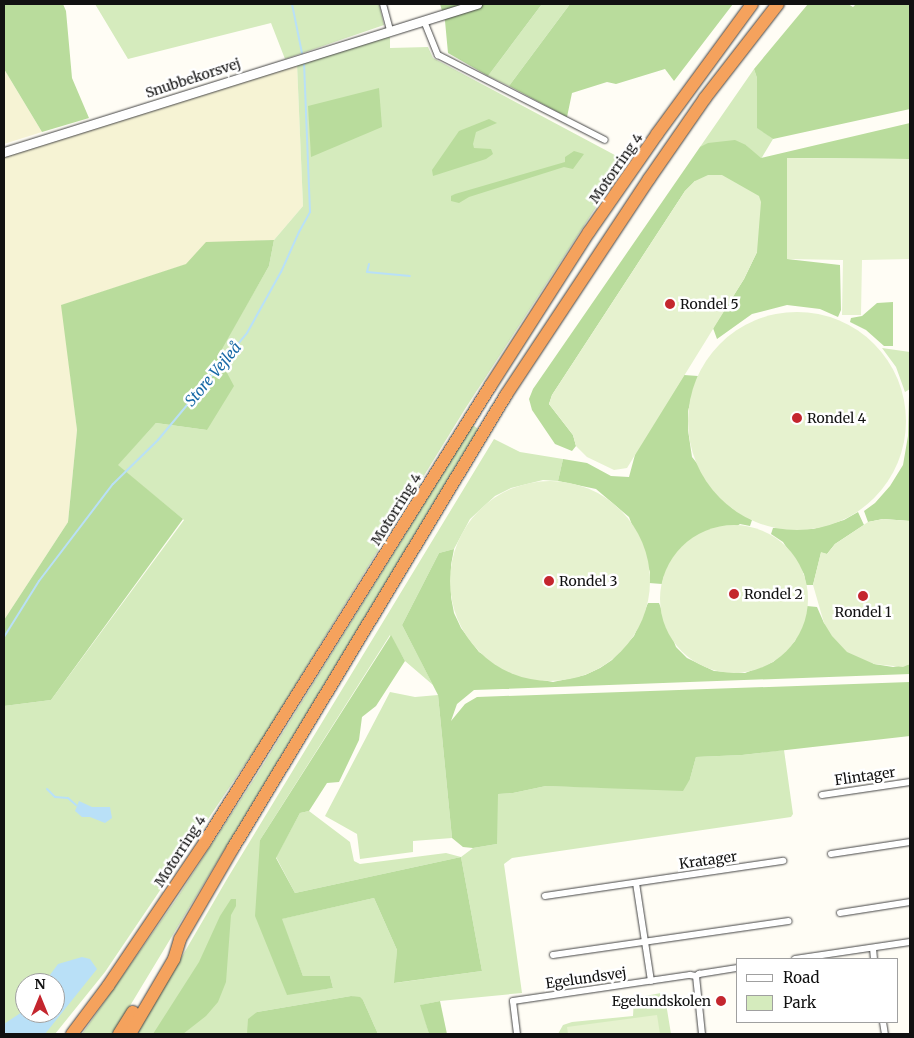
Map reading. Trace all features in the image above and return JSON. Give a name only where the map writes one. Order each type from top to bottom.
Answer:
[{"type":"highway","name":"Motorring 4","points":[[72,1034],[108,986],[205,842],[584,240],[657,134],[752,4]]},
{"type":"highway","points":[[120,1034],[180,939],[506,395],[603,245],[662,160],[742,48],[778,4]]},
{"type":"highway","points":[[662,160],[705,110],[789,4]]},
{"type":"highway","points":[[130,1034],[174,959],[180,939]]},
{"type":"street","points":[[383,4],[390,31]]},
{"type":"street","name":"Snubbekorsvej","points":[[4,152],[477,4]]},
{"type":"street","points":[[424,21],[438,55],[604,140]]},
{"type":"street","name":"Flintager","points":[[822,795],[910,782]]},
{"type":"street","points":[[831,854],[910,842]]},
{"type":"street","name":"Kratager","points":[[545,896],[783,861]]},
{"type":"street","points":[[636,883],[651,981]]},
{"type":"street","points":[[840,913],[910,902]]},
{"type":"street","points":[[553,955],[789,920]]},
{"type":"street","points":[[802,958],[910,942]]},
{"type":"street","points":[[873,948],[874,958]]},
{"type":"street","name":"Egelundsvej","points":[[517,1034],[513,1001],[690,975],[696,976],[736,968]]},
{"type":"street","points":[[696,976],[702,1034]]},
{"type":"shaded area","points":[[297,64],[303,206],[274,240],[206,243],[187,264],[62,305],[77,430],[68,522],[4,620],[4,156]]},
{"type":"shaded area","points":[[4,69],[42,132],[4,144]]},
{"type":"green space","points":[[4,4],[63,4],[66,11],[72,78],[89,118],[42,132],[4,69]]},
{"type":"green space","points":[[95,4],[379,4],[384,25],[285,59],[271,23],[128,59]]},
{"type":"green space","points":[[440,4],[542,4],[488,76],[448,53],[445,21]]},
{"type":"green space","points":[[542,4],[570,4],[509,86],[488,76]]},
{"type":"green space","points":[[570,4],[733,4],[674,81],[665,69],[616,84],[607,82],[572,93],[567,117],[509,86]]},
{"type":"green space","points":[[808,4],[848,4],[853,7],[856,4],[910,4],[910,109],[773,139],[757,128],[757,78],[754,69]]},
{"type":"green space","points":[[390,36],[390,48],[428,47],[433,58],[626,161],[465,409],[262,739],[105,972],[65,1022],[65,973],[15,973],[15,1023],[64,1023],[55,1034],[4,1034],[4,706],[51,700],[184,520],[117,465],[156,423],[207,430],[217,356],[269,266],[274,240],[303,206],[297,64]]},
{"type":"green space","points":[[754,69],[757,78],[757,127],[773,139],[761,159],[746,145],[700,147]]},
{"type":"green space","points":[[379,88],[382,127],[311,157],[308,106]]},
{"type":"green space","points":[[489,119],[497,123],[476,132],[473,144],[474,148],[491,149],[493,154],[486,159],[433,176],[432,170],[459,131]]},
{"type":"green space","points":[[910,123],[910,159],[787,158],[787,259],[840,265],[841,310],[838,317],[820,309],[787,305],[752,314],[717,339],[713,328],[744,279],[757,252],[695,181],[685,191],[552,395],[549,404],[573,435],[576,446],[572,451],[555,444],[532,410],[529,399],[533,389],[700,147],[708,143],[735,140],[746,145],[761,158]]},
{"type":"green space","points":[[574,151],[584,154],[573,169],[564,167],[469,197],[459,203],[451,201],[451,196],[455,194],[565,162],[565,157]]},
{"type":"green space","points":[[787,158],[910,159],[910,259],[862,260],[861,315],[842,315],[843,260],[787,259]]},
{"type":"green space","name":"Rondel 5","points":[[708,175],[722,175],[759,196],[761,202],[757,252],[744,279],[627,468],[614,470],[587,457],[576,446],[573,435],[549,404],[552,395],[685,191],[695,181]]},
{"type":"green space","points":[[274,240],[269,266],[218,356],[234,386],[207,430],[156,423],[118,465],[183,519],[51,700],[4,706],[4,620],[68,522],[77,430],[61,305],[186,264],[206,242]]},
{"type":"green space","points":[[893,302],[893,346],[884,346],[866,330],[850,322],[851,318],[862,316],[877,303]]},
{"type":"green space","name":"Rondel 4","points":[[797,312],[818,314],[839,320],[857,330],[874,344],[888,361],[898,379],[904,400],[906,421],[904,442],[898,463],[888,481],[874,498],[857,512],[839,522],[818,528],[797,530],[776,528],[755,522],[737,512],[720,498],[706,481],[696,463],[690,442],[688,421],[690,400],[696,379],[706,361],[720,344],[737,330],[755,320],[776,314]]},
{"type":"green space","points":[[882,348],[910,352],[910,389],[905,392],[896,367]]},
{"type":"green space","points":[[684,375],[698,376],[688,411],[688,430],[692,457],[732,508],[752,520],[750,526],[740,524],[664,576],[662,584],[649,583],[650,572],[629,517],[596,489],[558,481],[563,459],[587,463],[611,476],[629,477],[636,451]]},
{"type":"green space","points":[[909,396],[910,521],[883,519],[868,522],[864,511],[875,503],[890,486],[903,465],[908,436]]},
{"type":"green space","points":[[473,425],[478,429],[113,1034],[82,1034],[177,898],[256,776]]},
{"type":"green space","points":[[494,439],[520,452],[563,459],[558,481],[543,480],[511,488],[495,496],[470,519],[454,549],[439,553],[402,625],[433,685],[405,661],[390,635],[260,840],[287,994],[333,988],[330,976],[303,976],[281,919],[374,898],[397,950],[395,983],[482,971],[461,857],[473,848],[497,844],[497,794],[513,793],[546,786],[617,788],[690,779],[696,757],[742,755],[784,750],[793,814],[791,817],[512,858],[504,864],[522,993],[440,1001],[421,1005],[429,1034],[378,1034],[363,1000],[351,996],[257,1012],[247,1034],[137,1034],[227,879]]},
{"type":"green space","name":"Rondel 3","points":[[540,481],[560,481],[588,488],[606,498],[621,510],[633,525],[643,543],[650,571],[650,591],[643,619],[633,637],[621,652],[606,664],[588,674],[560,681],[540,681],[512,674],[494,664],[473,645],[457,619],[454,610],[450,591],[450,571],[457,543],[467,525],[486,504],[512,488],[521,485]]},
{"type":"green space","points":[[858,512],[864,525],[835,544],[827,554],[821,553],[813,585],[806,585],[804,574],[783,542],[771,534],[773,528],[813,529],[844,520]]},
{"type":"green space","name":"Rondel 1","points":[[883,519],[910,521],[910,664],[903,667],[874,664],[847,652],[832,636],[824,623],[813,585],[821,552],[827,554],[835,544],[868,522]]},
{"type":"green space","name":"Rondel 2","points":[[734,525],[748,526],[762,531],[775,537],[786,547],[796,558],[802,571],[807,585],[807,613],[802,627],[796,640],[786,651],[775,661],[762,667],[748,672],[734,673],[720,672],[706,667],[693,661],[682,651],[672,640],[666,627],[661,613],[660,599],[661,585],[666,571],[672,558],[682,547],[693,537],[706,531],[720,526]]},
{"type":"green space","points":[[454,549],[451,565],[451,597],[454,613],[461,628],[479,652],[521,676],[553,682],[585,675],[600,668],[612,660],[634,636],[648,603],[659,603],[676,647],[687,658],[714,671],[745,673],[773,662],[795,641],[807,606],[817,607],[824,623],[874,664],[893,667],[910,664],[910,674],[474,690],[457,704],[451,721],[465,704],[477,697],[910,682],[910,736],[742,755],[696,757],[690,779],[683,791],[546,786],[498,794],[497,844],[473,848],[463,847],[452,838],[438,695],[402,625],[439,553]]},
{"type":"green space","points":[[391,635],[405,661],[376,706],[362,717],[359,740],[339,782],[327,783],[309,811],[300,813],[276,858],[295,893],[461,857],[482,971],[394,983],[397,950],[374,898],[282,919],[303,976],[330,976],[333,988],[287,995],[255,916],[260,840]]},
{"type":"green space","points":[[390,692],[415,697],[438,695],[452,838],[413,841],[413,852],[360,859],[357,834],[325,816]]},
{"type":"green space","points":[[309,811],[350,842],[354,861],[360,864],[446,853],[461,857],[295,893],[276,857],[300,813]]},
{"type":"green space","points":[[231,899],[236,899],[236,906],[231,915],[226,982],[218,1002],[206,1016],[183,1034],[153,1034],[199,962],[220,916]]},
{"type":"green space","points":[[661,993],[665,997],[671,1034],[558,1034],[563,1025],[572,1022],[633,1016],[634,998]]},
{"type":"green space","points":[[351,996],[360,997],[363,1000],[378,1034],[247,1034],[248,1019],[257,1012]]},
{"type":"green space","points":[[440,1001],[447,1034],[429,1034],[420,1005]]},
{"type":"green space","points":[[657,1015],[660,1034],[568,1034],[567,1027]]},
{"type":"water","points":[[79,801],[92,807],[110,807],[112,818],[105,823],[90,817],[82,817],[75,811]]},
{"type":"water","points":[[82,957],[90,959],[97,969],[65,1009],[65,973],[51,973],[58,964]]},
{"type":"water","points":[[15,1017],[15,1023],[54,1023],[45,1034],[4,1034],[4,1024]]},
{"type":"waterway","name":"Store Vejleå","points":[[292,4],[302,53]]},
{"type":"waterway","name":"Store Vejleå","points":[[4,637],[39,581],[113,484],[158,440],[247,333],[281,272],[310,212],[304,65]]},
{"type":"waterway","points":[[369,264],[367,272],[410,276]]},
{"type":"waterway","points":[[47,789],[55,797],[68,798],[76,805]]},
{"type":"place","name":"Rondel 5","points":[[670,304]]},
{"type":"place","name":"Rondel 4","points":[[797,418]]},
{"type":"place","name":"Rondel 3","points":[[549,581]]},
{"type":"place","name":"Rondel 2","points":[[734,594]]},
{"type":"place","name":"Rondel 1","points":[[863,596]]},
{"type":"place","name":"Egelundskolen","points":[[721,1001]]}]
